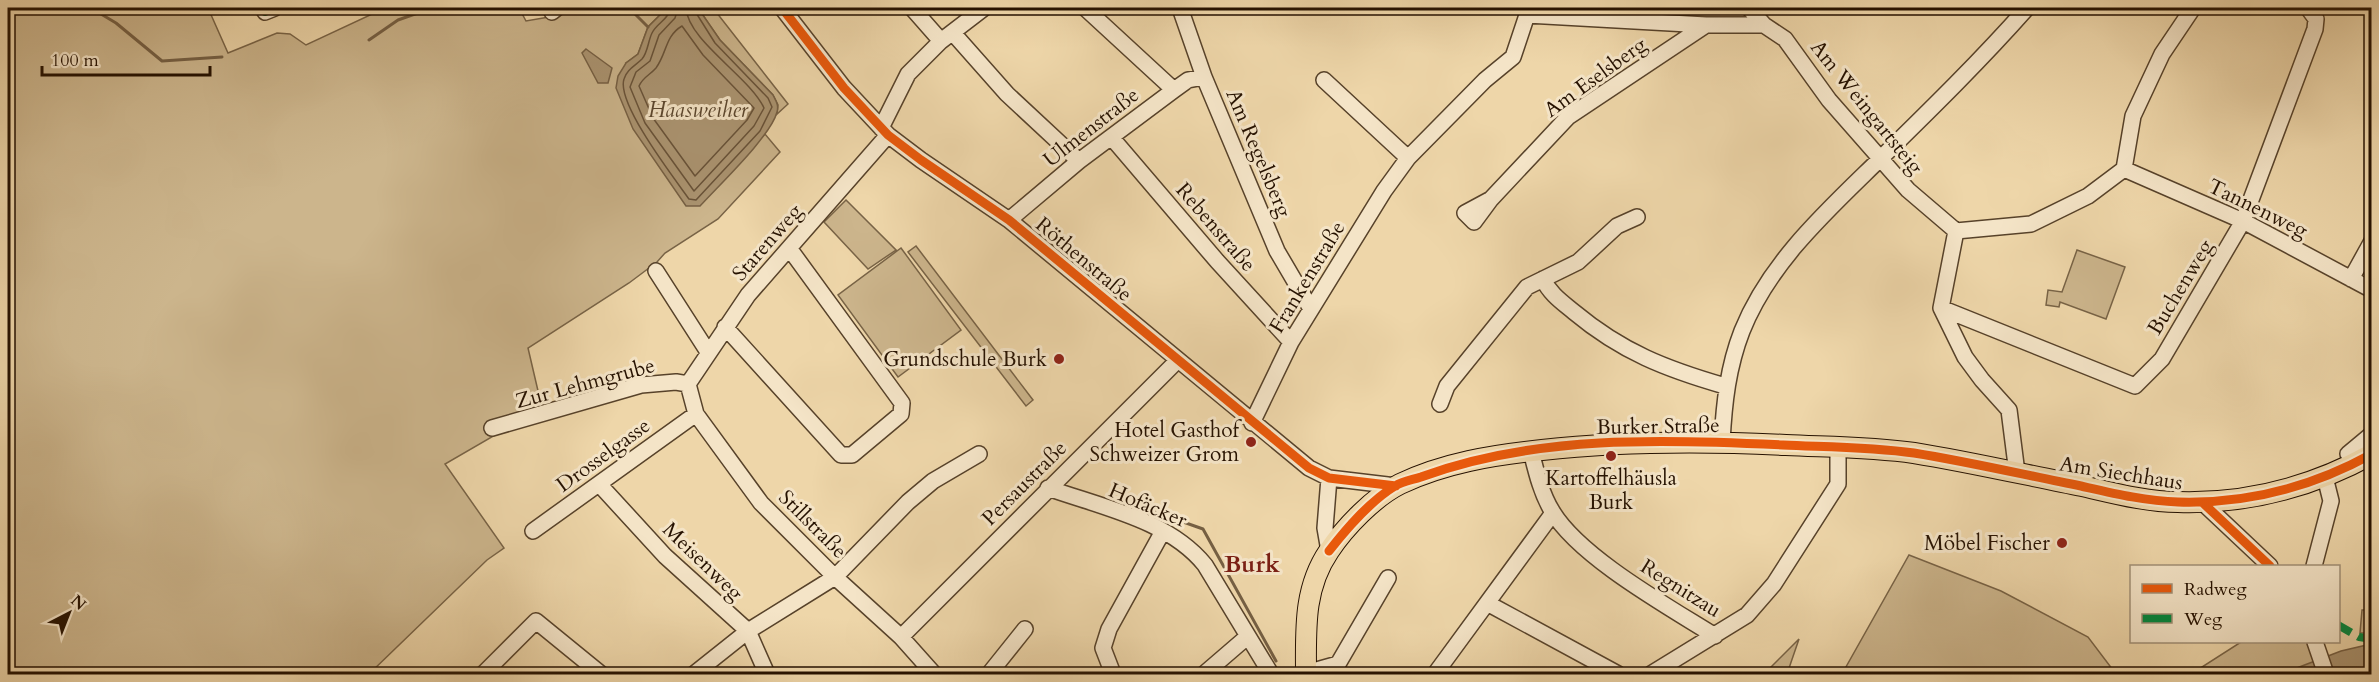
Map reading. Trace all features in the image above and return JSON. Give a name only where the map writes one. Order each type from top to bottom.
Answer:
[{"type":"main road","name":"Burker Straße","points":[[1306,674],[1307,604],[1313,583],[1329,551],[1372,504],[1396,486],[1443,467],[1474,459],[1531,451],[1622,442],[1722,442],[1915,453],[2017,473]]},
{"type":"main road","name":"Am Siechhaus","points":[[2017,473],[2138,498],[2202,502],[2268,494],[2325,477],[2364,457]]},
{"type":"street","points":[[263,8],[265,12],[275,8]]},
{"type":"street","name":"Röthenstraße","points":[[782,8],[844,88],[885,131],[921,160],[1009,220],[1309,468],[1329,478],[1396,486]]},
{"type":"street","points":[[912,8],[947,37],[1079,161]]},
{"type":"street","name":"Starenweg","points":[[688,384],[725,327],[885,131],[908,74],[947,37],[984,8]]},
{"type":"street","points":[[1085,8],[1174,90]]},
{"type":"street","name":"Am Regelsberg","points":[[1180,8],[1204,77],[1277,251],[1311,309]]},
{"type":"street","name":"Am Weingartsteig","points":[[1749,8],[1764,25],[1785,39],[1829,100],[1908,190],[1956,231]]},
{"type":"street","points":[[1722,442],[1725,386],[1742,330],[1759,298],[1796,244],[1838,199],[1985,55],[2027,8]]},
{"type":"street","points":[[2017,473],[2009,410],[1965,357],[1941,308],[1956,231],[2031,224],[2088,196],[2124,169],[2133,116],[2162,54],[2193,8]]},
{"type":"street","name":"Buchenweg","points":[[1941,308],[2135,386],[2162,358],[2243,221],[2315,29],[2316,19],[2308,8]]},
{"type":"street","name":"Frankenstraße","points":[[1252,423],[1311,309],[1408,158],[1485,80],[1513,57],[1527,15],[1706,25],[1764,25]]},
{"type":"street","name":"Am Eselsberg","points":[[1491,199],[1568,117],[1706,25]]},
{"type":"street","name":"Ulmenstraße","points":[[1009,220],[1079,161],[1174,90],[1188,80],[1204,77]]},
{"type":"street","points":[[1324,80],[1408,158]]},
{"type":"street","name":"Rebenstraße","points":[[1112,138],[1217,261],[1292,342]]},
{"type":"street","name":"Tannenweg","points":[[2124,169],[2243,221],[2372,290]]},
{"type":"street","points":[[1440,404],[1447,386],[1527,287],[1578,262],[1617,226],[1637,217]]},
{"type":"street","points":[[2351,279],[2372,241]]},
{"type":"street","points":[[725,327],[841,455],[852,454],[901,414],[902,403],[789,248]]},
{"type":"street","points":[[656,271],[708,352]]},
{"type":"street","points":[[1543,279],[1548,291],[1602,336],[1664,368],[1725,386]]},
{"type":"street","name":"Persaustraße","points":[[901,637],[1178,361]]},
{"type":"street","name":"Zur Lehmgrube","points":[[492,428],[642,385],[676,382],[688,384]]},
{"type":"street","name":"Stillstraße","points":[[688,384],[696,414],[761,503],[835,577],[901,637],[934,675]]},
{"type":"street","name":"Drosselgasse","points":[[533,531],[696,414]]},
{"type":"street","points":[[2364,457],[2372,434]]},
{"type":"street","name":"Regnitzau","points":[[1531,451],[1539,482],[1553,513],[1587,550],[1647,593],[1715,636],[1747,615],[1774,584],[1838,484],[1838,447]]},
{"type":"street","points":[[693,675],[748,631],[835,577],[908,502],[933,481],[979,454]]},
{"type":"street","points":[[2315,565],[2331,501],[2325,477]]},
{"type":"street","points":[[1329,478],[1325,528],[1329,551]]},
{"type":"street","name":"Meisenweg","points":[[598,484],[665,556],[748,631],[766,675]]},
{"type":"street","name":"Hofäcker","points":[[1048,488],[1163,531],[1192,548],[1205,565],[1271,675]]},
{"type":"street","points":[[2202,502],[2268,565]]},
{"type":"street","points":[[1435,675],[1553,513]]},
{"type":"street","points":[[1113,675],[1103,648],[1109,628],[1163,531]]},
{"type":"street","name":"Burker Straße","points":[[1306,674],[1338,664],[1388,578]]},
{"type":"street","points":[[1487,603],[1618,675]]},
{"type":"street","points":[[483,675],[536,621],[601,675]]},
{"type":"street","points":[[989,675],[1025,629]]},
{"type":"street","points":[[1651,675],[1715,636]]},
{"type":"street","points":[[1204,675],[1247,637]]},
{"type":"street","points":[[2316,643],[2326,675]]},
{"type":"shaded area","points":[[8,8],[208,8],[228,53],[277,33],[290,34],[306,45],[385,8],[519,8],[526,21],[549,17],[568,8],[667,8],[648,27],[638,54],[626,63],[761,138],[765,134],[780,152],[718,219],[665,253],[629,283],[528,348],[542,408],[445,464],[504,548],[487,560],[369,674],[8,674]]},
{"type":"shaded area","points":[[698,8],[713,8],[788,104],[777,114],[778,105],[773,95],[720,40]]},
{"type":"shaded area","points":[[846,200],[896,250],[868,269],[824,222]]},
{"type":"shaded area","points":[[916,246],[1033,400],[1026,406],[908,252]]},
{"type":"shaded area","points":[[901,248],[961,330],[898,377],[838,295]]},
{"type":"shaded area","points":[[2077,250],[2125,267],[2106,319],[2060,302],[2059,307],[2046,305],[2048,290],[2062,292]]},
{"type":"shaded area","points":[[1909,555],[2001,591],[2088,637],[2116,674],[1842,674]]},
{"type":"shaded area","points":[[2362,610],[2371,610],[2371,633],[2360,633]]},
{"type":"shaded area","points":[[1799,639],[1787,674],[1764,674]]},
{"type":"shaded area","points":[[2239,643],[2310,643],[2321,674],[2191,674]]},
{"type":"water","name":"Haasweiher","points":[[667,8],[698,8],[720,40],[773,95],[777,105],[773,122],[765,134],[700,206],[686,206],[633,129],[616,88],[618,76],[626,63],[638,54],[648,27]]},
{"type":"water","points":[[586,49],[612,68],[608,83],[598,83],[582,53]]},
{"type":"water","points":[[2371,644],[2371,674],[2281,674],[2341,651]]},
{"type":"waterway","points":[[91,8],[116,23],[162,61],[222,57]]},
{"type":"waterway","points":[[369,40],[398,20],[432,8]]},
{"type":"waterway","points":[[629,8],[648,27]]},
{"type":"waterway","points":[[1138,506],[1203,529],[1276,661]]},
{"type":"marked path","points":[[263,8],[265,12],[275,8]]},
{"type":"marked path","points":[[552,12],[557,8]]},
{"type":"marked path","points":[[2340,626],[2359,637],[2372,639]]},
{"type":"cycle path","points":[[782,8],[844,88],[888,135],[1009,220],[1309,468],[1329,478],[1396,486]]},
{"type":"cycle path","points":[[1329,551],[1367,508],[1398,484],[1464,463],[1508,453],[1554,447],[1646,441],[1882,449],[1956,460],[2129,496],[2178,502],[2229,500],[2278,491],[2326,476],[2372,454]]},
{"type":"cycle path","points":[[2202,502],[2269,565]]},
{"type":"place","name":"Grundschule Burk","points":[[1059,359]]},
{"type":"place","name":"Hotel Gasthof Schweizer Grom","points":[[1251,442]]},
{"type":"place","name":"Kartoffelhäusla Burk","points":[[1611,456]]},
{"type":"place","name":"Möbel Fischer","points":[[2062,543]]},
{"type":"district","name":"Burk","points":[[1252,564]]}]
